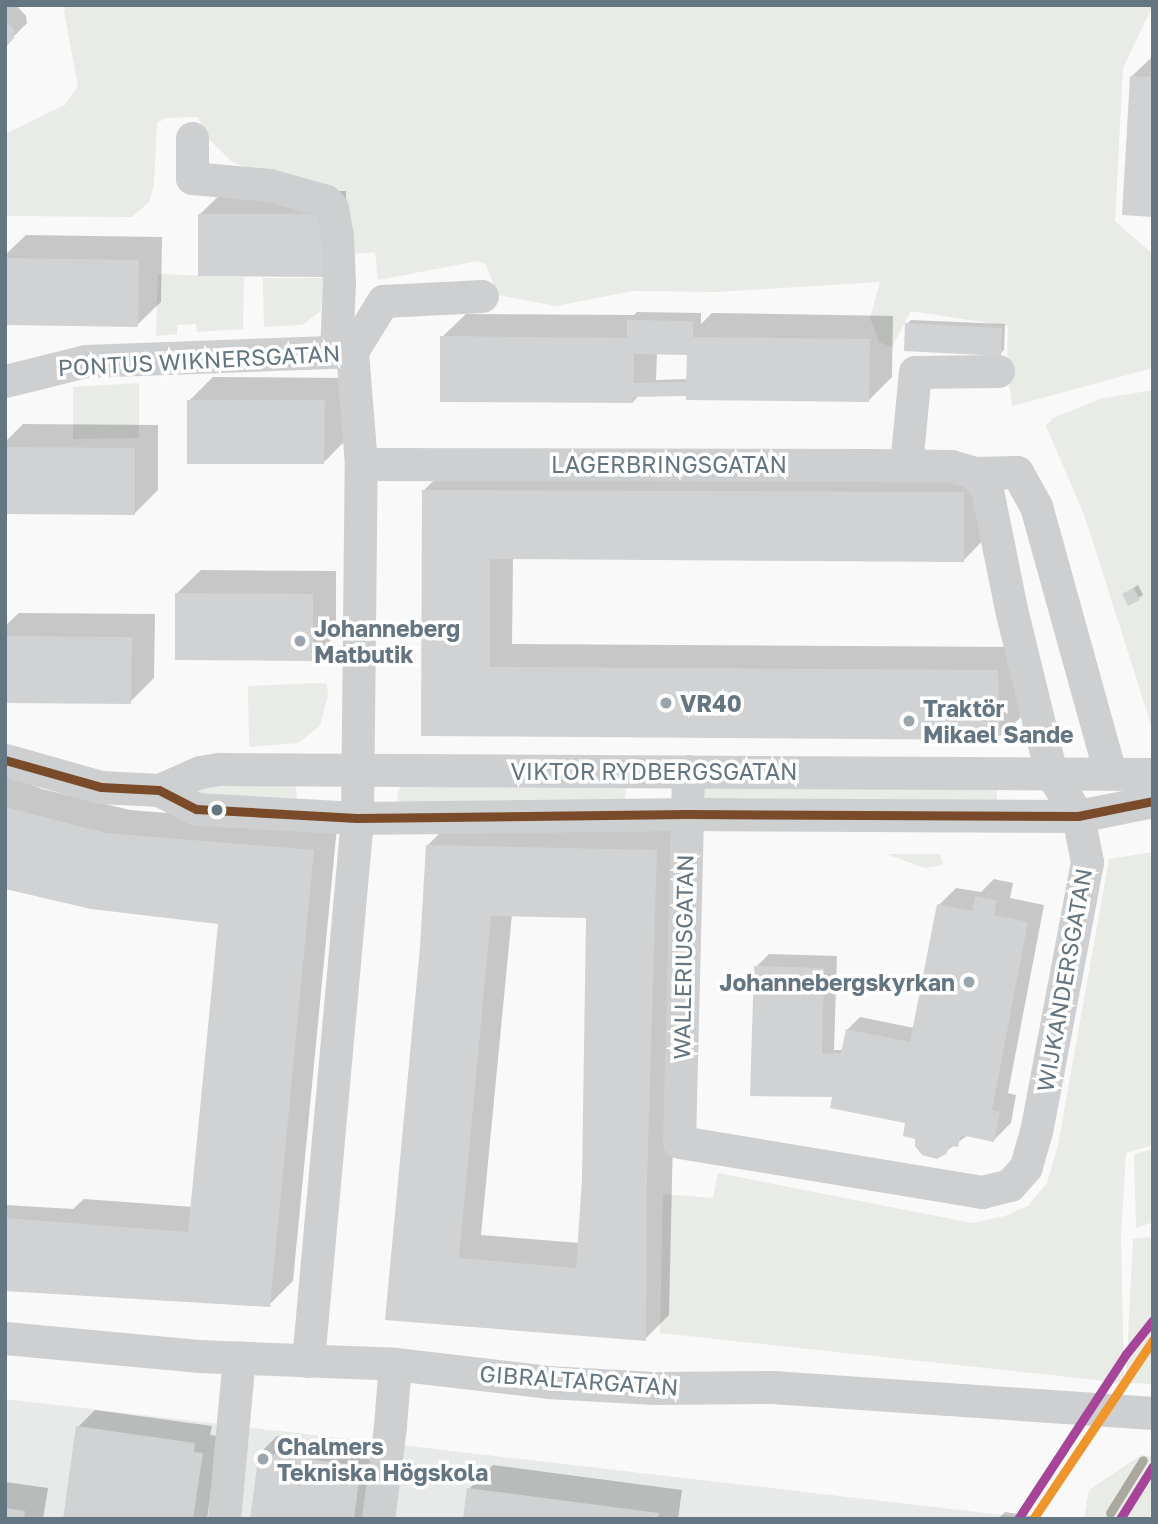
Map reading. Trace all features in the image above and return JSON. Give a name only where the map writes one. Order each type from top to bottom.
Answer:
[{"type":"street","points":[[192,138],[192,178],[270,185],[326,201],[332,208],[344,351],[361,464],[357,818],[308,1360]]},
{"type":"street","points":[[344,351],[383,301],[482,296]]},
{"type":"street","name":"PONTUS WIKNERSGATAN","points":[[5,381],[85,361],[344,351]]},
{"type":"street","points":[[906,465],[915,372],[998,371]]},
{"type":"street","name":"LAGERBRINGSGATAN","points":[[361,464],[906,465],[951,466],[975,473]]},
{"type":"street","points":[[975,473],[1017,472],[1037,506],[1110,773]]},
{"type":"street","name":"WIJKANDERSGATAN","points":[[679,1142],[982,1192],[1010,1185],[1026,1167],[1036,1131],[1076,931],[1087,862],[1078,816],[1051,773],[1011,609],[987,489],[975,473]]},
{"type":"street","name":"VIKTOR RYDBERGSGATAN","points":[[5,760],[101,787],[159,790],[195,809],[357,818],[687,814],[1078,816],[1153,801]]},
{"type":"street","name":"VIKTOR RYDBERGSGATAN","points":[[159,790],[200,772],[220,769],[1153,774]]},
{"type":"street","name":"WALLERIUSGATAN","points":[[679,1142],[688,771]]},
{"type":"street","name":"GIBRALTARGATAN","points":[[5,1338],[239,1358],[395,1364],[561,1382],[654,1388],[772,1387],[1153,1413]]},
{"type":"street","points":[[224,1519],[239,1358]]},
{"type":"street","points":[[378,1519],[395,1364]]},
{"type":"shaded area","points":[[66,5],[1153,5],[1123,68],[1115,221],[1153,254],[1153,368],[1012,406],[1007,367],[1008,326],[911,311],[892,347],[879,342],[870,318],[880,282],[716,292],[633,291],[556,306],[498,295],[486,265],[478,261],[378,280],[375,252],[344,255],[340,214],[231,161],[208,138],[198,117],[166,118],[157,123],[154,185],[149,202],[132,217],[5,216],[5,134],[65,105],[78,86],[64,11]]},
{"type":"shaded area","points":[[158,274],[244,277],[243,329],[197,332],[196,324],[177,325],[177,334],[156,336]]},
{"type":"shaded area","points":[[263,278],[324,278],[321,311],[302,325],[264,327]]},
{"type":"shaded area","points":[[139,383],[139,438],[73,439],[73,387]]},
{"type":"shaded area","points":[[1153,390],[1153,731],[1085,517],[1046,426],[1053,418],[1100,399]]},
{"type":"shaded area","points":[[327,684],[328,695],[320,726],[298,743],[249,747],[248,686]]},
{"type":"shaded area","points":[[296,784],[297,803],[200,798],[199,787]]},
{"type":"shaded area","points":[[402,784],[626,785],[625,805],[399,802],[397,794]]},
{"type":"shaded area","points":[[702,787],[997,787],[997,806],[701,803]]},
{"type":"shaded area","points":[[1153,852],[1153,1145],[1126,1153],[1121,1233],[1124,1383],[660,1333],[663,1194],[713,1198],[718,1173],[972,1223],[1005,1216],[1028,1206],[1047,1183],[1058,1145],[1109,859]]},
{"type":"shaded area","points":[[886,854],[940,854],[943,865],[925,868]]},
{"type":"shaded area","points":[[1153,1149],[1153,1222],[1136,1228],[1134,1154]]},
{"type":"shaded area","points":[[1153,1237],[1153,1384],[1131,1383],[1126,1376],[1133,1239]]},
{"type":"shaded area","name":"Chalmers Tekniska Högskola","points":[[5,1399],[1037,1519],[5,1519]]},
{"type":"shaded area","points":[[1141,1455],[1153,1457],[1153,1519],[1084,1519],[1089,1490]]},
{"type":"building","points":[[5,21],[14,29],[14,38],[5,48]]},
{"type":"building","points":[[1130,76],[1153,77],[1153,217],[1122,215]]},
{"type":"building","points":[[198,214],[323,214],[323,277],[198,276]]},
{"type":"building","points":[[5,258],[139,260],[138,327],[5,325]]},
{"type":"building","points":[[627,320],[693,321],[693,337],[870,339],[869,402],[686,400],[686,396],[633,397],[633,403],[440,402],[440,336],[627,338]],"holes":[[[634,354],[687,355],[686,382],[634,383]]]},
{"type":"building","points":[[905,323],[1002,328],[1001,356],[904,351]]},
{"type":"building","points":[[187,400],[325,400],[324,464],[187,464]]},
{"type":"building","points":[[5,447],[135,448],[135,515],[5,514]]},
{"type":"building","points":[[422,490],[964,492],[964,562],[490,559],[490,667],[998,670],[1000,740],[421,736]]},
{"type":"building","points":[[1134,588],[1140,600],[1128,606],[1122,594]]},
{"type":"building","points":[[175,593],[313,594],[313,661],[175,660]]},
{"type":"building","points":[[5,636],[132,637],[131,704],[5,703]]},
{"type":"building","points":[[5,807],[106,833],[314,850],[270,1307],[5,1291],[5,1218],[188,1232],[218,924],[91,909],[5,889]]},
{"type":"building","points":[[426,845],[657,850],[647,1180],[646,1341],[385,1320],[420,947]],"holes":[[[491,916],[586,918],[582,1179],[576,1268],[459,1258]]]},
{"type":"building","points":[[975,896],[997,900],[994,915],[1028,922],[992,1110],[1000,1112],[994,1142],[961,1135],[958,1147],[950,1146],[946,1154],[937,1159],[922,1155],[915,1146],[915,1139],[903,1136],[905,1123],[830,1108],[832,1097],[750,1096],[754,966],[824,968],[822,1054],[841,1053],[846,1029],[910,1042],[937,904],[972,911]]},
{"type":"building","points":[[76,1426],[195,1443],[194,1452],[203,1453],[193,1519],[63,1519]]},
{"type":"building","points":[[259,1452],[361,1466],[354,1519],[250,1519]]},
{"type":"building","points":[[467,1488],[659,1513],[658,1519],[463,1519]]},
{"type":"building","points":[[5,1508],[25,1511],[24,1519],[5,1519]]},
{"type":"transit line","points":[[5,760],[101,787],[159,790],[196,809],[357,818],[687,814],[1078,816],[1153,801]]},
{"type":"transit line","points":[[1018,1519],[1126,1354],[1153,1320]]},
{"type":"transit line","points":[[1033,1519],[1153,1340]]},
{"type":"transit line","points":[[1110,1513],[1143,1460]]},
{"type":"transit line","points":[[1120,1519],[1153,1466]]},
{"type":"place","name":"Johanneberg Matbutik","points":[[300,641]]},
{"type":"place","name":"VR40","points":[[666,703]]},
{"type":"place","name":"Traktör Mikael Sande","points":[[909,721]]},
{"type":"place","name":"Johannebergskyrkan","points":[[969,982]]},
{"type":"place","name":"Chalmers Tekniska Högskola","points":[[263,1459]]}]
